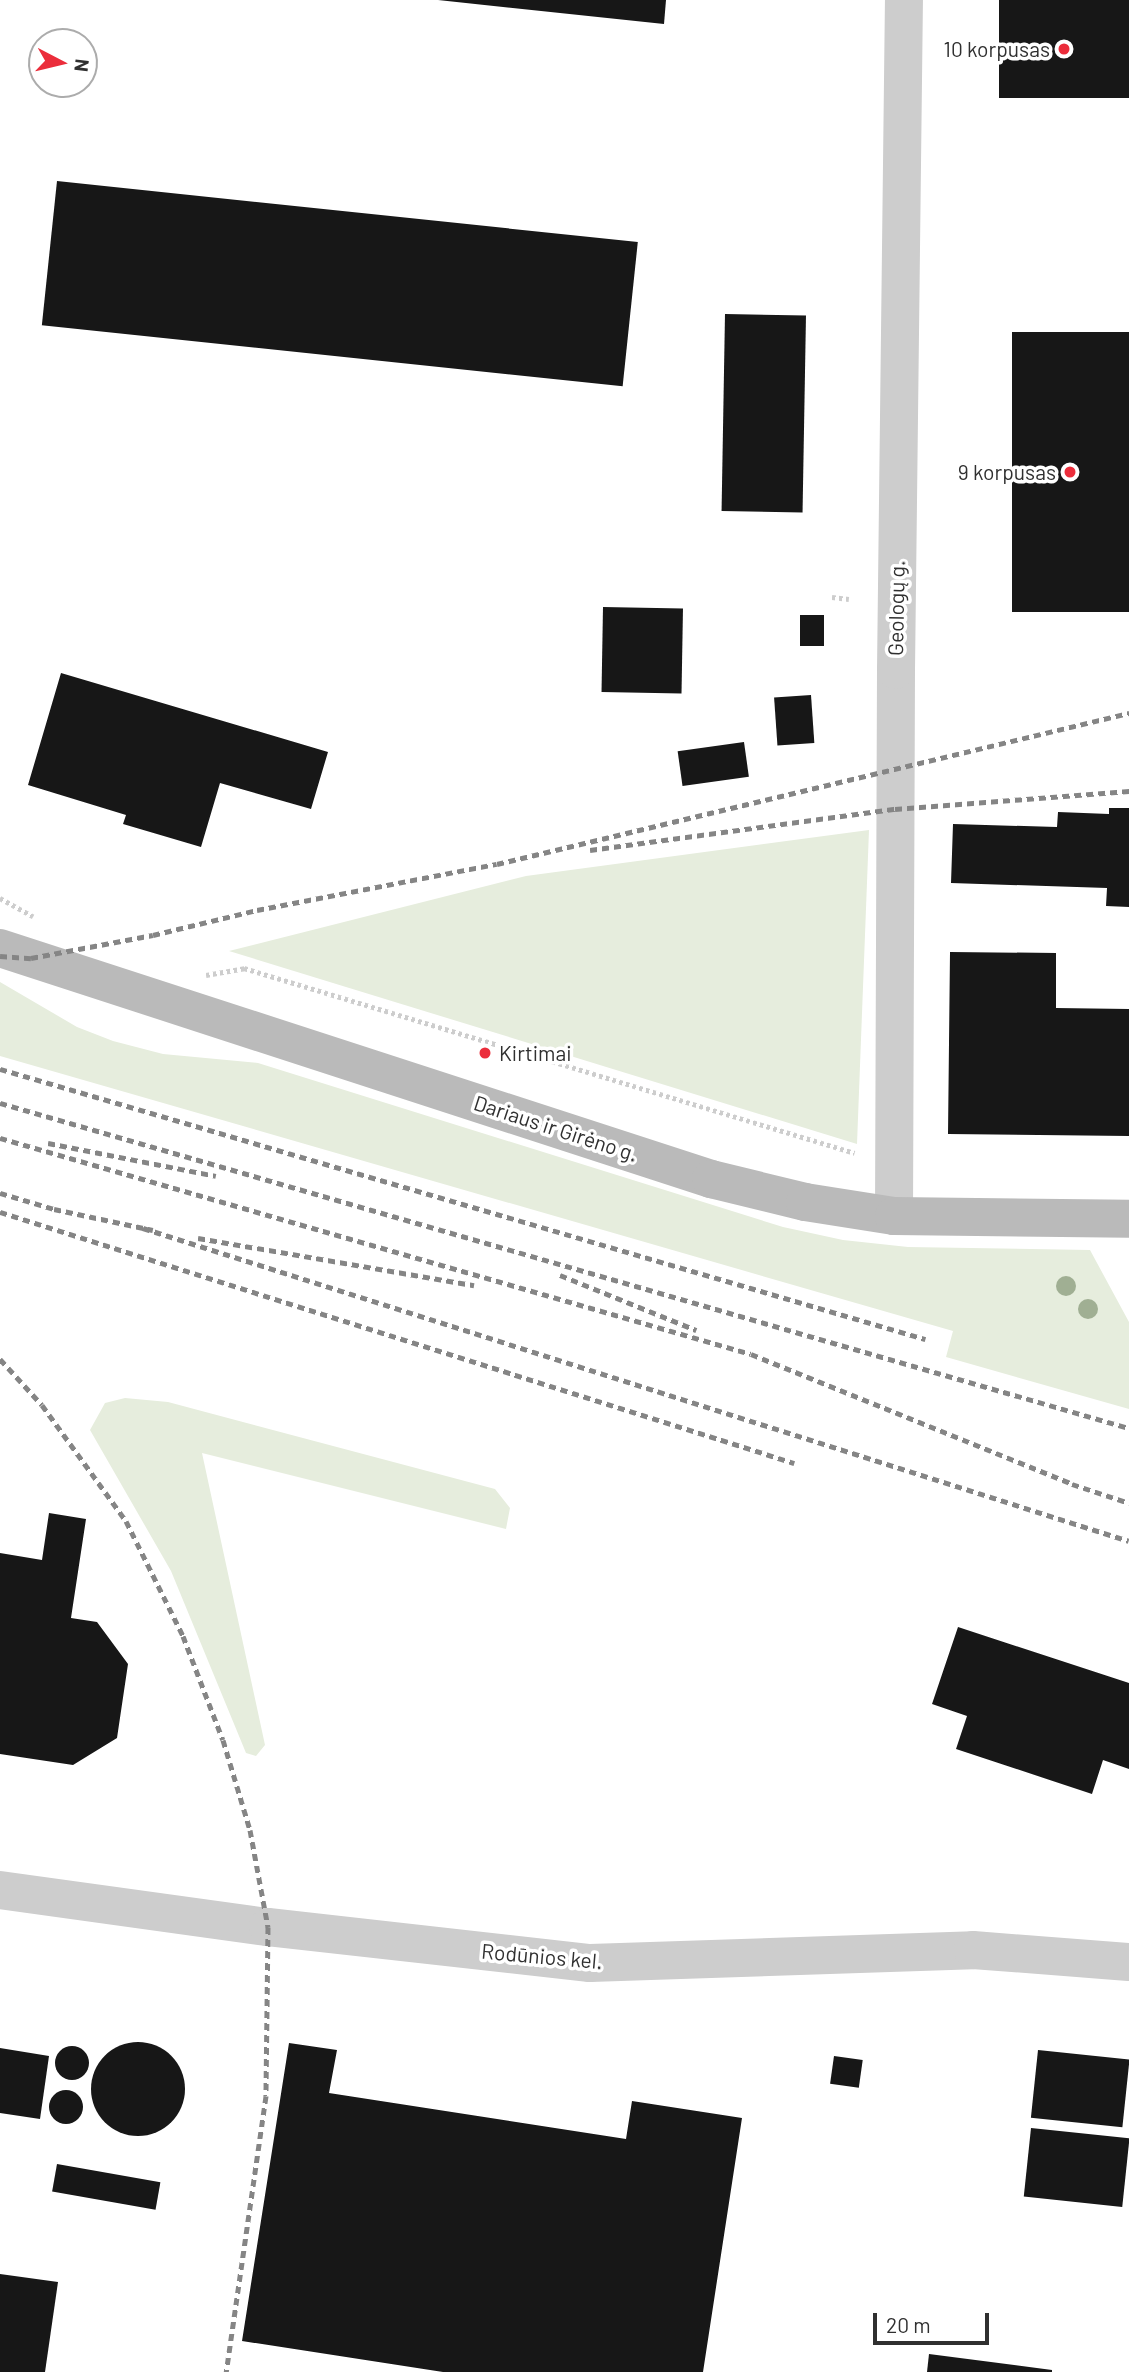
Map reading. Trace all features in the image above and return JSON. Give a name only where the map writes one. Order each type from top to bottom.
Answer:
[{"type":"street","name":"Geologų g.","points":[[894,1216],[904,0]]},
{"type":"street","name":"Dariaus ir Girėno g.","points":[[0,948],[711,1179],[805,1202],[894,1216],[1129,1219]]},
{"type":"street","name":"Rodūnios kel.","points":[[0,1890],[268,1927],[590,1963],[973,1950],[1129,1962]]},
{"type":"path","points":[[832,597],[849,599]]},
{"type":"path","points":[[159,999],[213,971],[244,968],[848,1153],[894,1154]]},
{"type":"green space","points":[[869,830],[857,1144],[229,951],[526,876]]},
{"type":"green space","points":[[0,982],[77,1027],[113,1041],[163,1054],[258,1063],[783,1227],[843,1240],[908,1247],[1090,1250],[1129,1322],[1129,1409],[946,1357],[953,1331],[0,1056]]},
{"type":"green space","points":[[125,1398],[168,1402],[495,1489],[510,1508],[506,1529],[202,1453],[265,1745],[256,1756],[246,1753],[171,1571],[90,1430],[105,1403]]},
{"type":"building","points":[[438,0],[666,0],[664,24]]},
{"type":"building","name":"10 korpusas","points":[[999,0],[1129,0],[1129,98],[999,98]]},
{"type":"building","points":[[57,181],[638,242],[623,386],[42,325]]},
{"type":"building","points":[[725,314],[806,315],[803,512],[722,511]]},
{"type":"building","name":"9 korpusas","points":[[1012,332],[1129,332],[1129,612],[1012,612]]},
{"type":"building","points":[[603,607],[683,608],[682,693],[602,692]]},
{"type":"building","points":[[800,615],[824,615],[824,646],[800,646]]},
{"type":"building","points":[[61,673],[328,752],[311,809],[220,783],[201,847],[123,824],[126,815],[28,785]]},
{"type":"building","points":[[811,695],[814,743],[777,745],[774,698]]},
{"type":"building","points":[[744,742],[749,777],[683,786],[678,751]]},
{"type":"building","points":[[1109,808],[1129,808],[1129,907],[1106,906],[1107,888],[951,883],[953,824],[1057,827],[1058,812],[1109,814]]},
{"type":"building","points":[[950,952],[1056,953],[1056,1008],[1129,1009],[1129,1136],[948,1134]]},
{"type":"building","points":[[49,1513],[86,1519],[71,1618],[97,1622],[128,1664],[117,1738],[73,1765],[0,1754],[0,1553],[42,1560]]},
{"type":"building","points":[[958,1627],[1129,1683],[1129,1769],[1103,1760],[1092,1794],[956,1749],[967,1716],[932,1704]]},
{"type":"building","points":[[138,2042],[156,2046],[171,2056],[181,2071],[185,2089],[181,2107],[171,2122],[156,2132],[138,2136],[120,2132],[105,2122],[95,2107],[91,2089],[95,2071],[105,2056],[120,2046]]},
{"type":"building","points":[[289,2043],[337,2050],[329,2093],[626,2139],[632,2101],[742,2118],[703,2372],[443,2372],[242,2341]]},
{"type":"building","points":[[72,2046],[84,2051],[89,2063],[84,2075],[72,2080],[60,2075],[55,2063],[60,2051]]},
{"type":"building","points":[[0,2048],[49,2056],[40,2119],[0,2113]]},
{"type":"building","points":[[1038,2050],[1129,2060],[1122,2127],[1031,2118]]},
{"type":"building","points":[[834,2056],[863,2060],[859,2088],[830,2084]]},
{"type":"building","points":[[66,2090],[78,2095],[83,2107],[78,2119],[66,2124],[54,2119],[49,2107],[54,2095]]},
{"type":"building","points":[[1031,2128],[1129,2138],[1122,2207],[1024,2197]]},
{"type":"building","points":[[57,2164],[160,2182],[156,2210],[52,2192]]},
{"type":"building","points":[[0,2274],[58,2282],[45,2372],[0,2372]]},
{"type":"building","points":[[929,2354],[1052,2370],[1052,2372],[927,2372]]},
{"type":"railway","points":[[0,956],[31,958],[153,935],[257,910],[497,864],[1129,713]]},
{"type":"railway","points":[[590,850],[895,809],[1129,791]]},
{"type":"railway","points":[[0,1069],[925,1339]]},
{"type":"railway","points":[[0,1103],[1129,1428]]},
{"type":"railway","points":[[0,1138],[751,1354],[1072,1484],[1129,1503]]},
{"type":"railway","points":[[48,1143],[216,1176]]},
{"type":"railway","points":[[0,1193],[54,1209],[153,1230]]},
{"type":"railway","points":[[0,1212],[794,1463]]},
{"type":"railway","points":[[143,1228],[1129,1541]]},
{"type":"railway","points":[[198,1238],[474,1285]]},
{"type":"railway","points":[[560,1275],[696,1330]]},
{"type":"railway","points":[[0,1359],[42,1405],[126,1521],[183,1636],[223,1740],[250,1830],[268,1927],[266,2096],[226,2372]]},
{"type":"place","name":"10 korpusas","points":[[1064,49]]},
{"type":"place","name":"9 korpusas","points":[[1070,472]]},
{"type":"place","name":"Kirtimai","points":[[485,1053]]}]
